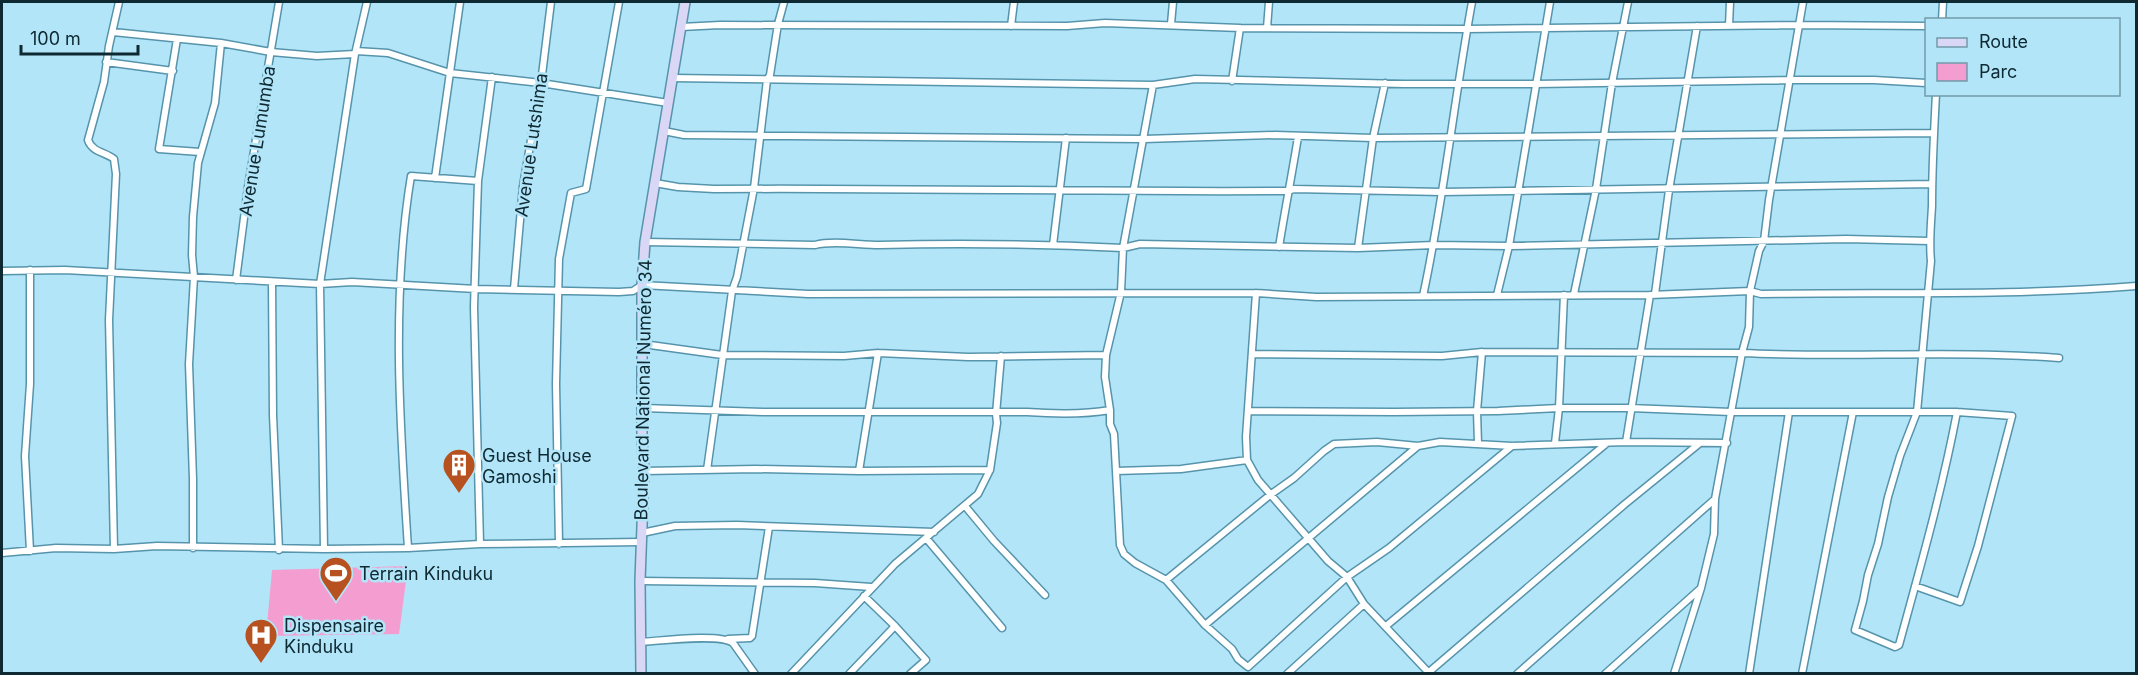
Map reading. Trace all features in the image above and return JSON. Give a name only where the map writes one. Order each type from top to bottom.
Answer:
[{"type":"main road","name":"Boulevard National Numéro 34","points":[[641,674],[640,581],[644,471],[642,285],[645,242],[685,2]]},
{"type":"street","points":[[114,549],[109,320],[116,174],[114,159],[89,145],[88,140],[104,82],[119,2]]},
{"type":"street","name":"Avenue Lumumba","points":[[236,280],[248,187],[279,2]]},
{"type":"street","points":[[324,549],[320,284],[356,52],[367,2]]},
{"type":"street","points":[[435,178],[460,2]]},
{"type":"street","name":"Avenue Lutshima","points":[[514,289],[523,186],[541,83],[551,2]]},
{"type":"street","points":[[559,544],[556,384],[559,259],[571,193],[586,189],[619,2]]},
{"type":"street","points":[[707,470],[732,291],[737,277],[754,189],[767,80],[770,75],[784,2]]},
{"type":"street","points":[[1011,26],[1014,2]]},
{"type":"street","points":[[1171,24],[1173,2]]},
{"type":"street","points":[[1267,28],[1269,2]]},
{"type":"street","points":[[1423,296],[1452,138],[1458,84],[1472,2]]},
{"type":"street","points":[[1497,295],[1509,246],[1550,2]]},
{"type":"street","points":[[1574,294],[1596,189],[1612,83],[1628,2]]},
{"type":"street","points":[[1729,26],[1730,2]]},
{"type":"street","points":[[1674,674],[1701,588],[1714,534],[1715,499],[1742,353],[1749,327],[1750,291],[1759,251],[1764,241],[1771,186],[1803,2]]},
{"type":"street","points":[[1942,18],[1943,2]]},
{"type":"street","points":[[681,27],[778,24],[1067,26],[1105,23],[1239,28],[1467,29],[1800,24],[1925,26]]},
{"type":"street","points":[[1626,442],[1640,353],[1662,244],[1697,26]]},
{"type":"street","points":[[1232,81],[1239,28]]},
{"type":"street","points":[[113,32],[317,56],[356,52],[388,53],[450,73],[541,83],[669,103]]},
{"type":"street","points":[[177,39],[159,148],[200,152]]},
{"type":"street","points":[[193,548],[189,364],[194,277],[193,217],[200,152],[215,103],[221,43]]},
{"type":"street","points":[[106,62],[142,69],[172,71]]},
{"type":"street","points":[[480,544],[474,307],[478,181],[492,77]]},
{"type":"street","points":[[672,78],[767,80],[798,78],[897,82],[1153,85],[1195,79],[1458,84],[1791,80],[1874,80],[1925,83]]},
{"type":"street","points":[[1358,248],[1373,138],[1385,83]]},
{"type":"street","points":[[1153,85],[1123,248],[1121,292],[1107,355],[1105,377],[1110,424],[1114,434],[1120,545],[1124,554],[1135,563],[1166,580],[1248,667],[1347,577],[1389,548],[1512,446]]},
{"type":"street","points":[[1936,96],[1929,241],[1931,261],[1917,412],[1900,456],[1888,497],[1855,630],[1897,647],[1949,455],[1957,412]]},
{"type":"street","points":[[664,131],[684,135],[1144,139],[1275,135],[1452,138],[1934,133]]},
{"type":"street","points":[[1279,247],[1298,137]]},
{"type":"street","points":[[1053,245],[1066,138]]},
{"type":"street","points":[[408,548],[400,403],[404,217],[411,176],[478,181]]},
{"type":"street","points":[[655,183],[678,187],[754,189],[1287,191],[1294,189],[1442,192],[1932,184]]},
{"type":"street","points":[[645,242],[816,245],[826,242],[856,245],[987,243],[1123,248],[1140,244],[1358,248],[1434,244],[1509,246],[1846,239],[1929,241]]},
{"type":"street","points":[[30,270],[30,384],[25,456],[30,551]]},
{"type":"street","points":[[2,271],[30,270],[320,284],[352,282],[476,289],[619,292],[633,291],[642,285],[808,294],[1005,295],[1121,292],[1256,293],[1316,297],[1652,295],[1750,291],[1761,294],[1927,293],[2136,285]]},
{"type":"street","points":[[273,282],[273,415],[279,550]]},
{"type":"street","points":[[1256,293],[1246,437],[1247,460],[1270,495],[1328,561],[1347,577],[1364,603],[1429,673],[1624,504],[1700,442]]},
{"type":"street","points":[[1555,443],[1559,408],[1564,295]]},
{"type":"street","points":[[643,344],[723,356],[844,356],[878,353],[968,357],[1107,355]]},
{"type":"street","points":[[1253,354],[1442,356],[1482,352],[1562,352],[2018,355],[2059,358]]},
{"type":"street","points":[[1478,444],[1477,411],[1482,352]]},
{"type":"street","points":[[859,471],[878,353]]},
{"type":"street","points":[[791,674],[894,564],[978,494],[990,470],[997,423],[1001,356]]},
{"type":"street","points":[[643,408],[867,413],[1071,413],[1078,415],[1110,410]]},
{"type":"street","points":[[1248,411],[1630,408],[1731,412],[1957,412],[2012,416],[1978,546],[1960,602],[1915,586]]},
{"type":"street","points":[[1749,674],[1789,412]]},
{"type":"street","points":[[1802,674],[1853,412]]},
{"type":"street","points":[[1166,580],[1334,444],[1377,442],[1418,446],[1440,442],[1512,446],[1607,442],[1727,443]]},
{"type":"street","points":[[1386,626],[1607,442]]},
{"type":"street","points":[[1205,624],[1418,446]]},
{"type":"street","points":[[1116,471],[1182,469],[1247,460]]},
{"type":"street","points":[[644,471],[990,470]]},
{"type":"street","points":[[1517,674],[1715,499]]},
{"type":"street","points":[[965,506],[994,541],[1045,595]]},
{"type":"street","points":[[2,553],[56,548],[114,549],[157,546],[279,550],[559,544],[642,537],[675,526],[737,525],[934,532]]},
{"type":"street","points":[[641,642],[691,638],[750,638],[769,527]]},
{"type":"street","points":[[926,538],[1002,628]]},
{"type":"street","points":[[640,581],[815,583],[871,587]]},
{"type":"street","points":[[1605,674],[1701,588]]},
{"type":"street","points":[[864,596],[926,660],[910,674]]},
{"type":"street","points":[[1287,674],[1364,603]]},
{"type":"street","points":[[849,674],[895,626]]},
{"type":"street","points":[[728,639],[755,674]]},
{"type":"green space","name":"Terrain Kinduku","points":[[408,566],[399,634],[266,636],[272,570]]},
{"type":"place","name":"Guest House Gamoshi","points":[[459,494]]},
{"type":"place","name":"Terrain Kinduku","points":[[336,602]]},
{"type":"place","name":"Dispensaire Kinduku","points":[[261,664]]}]
